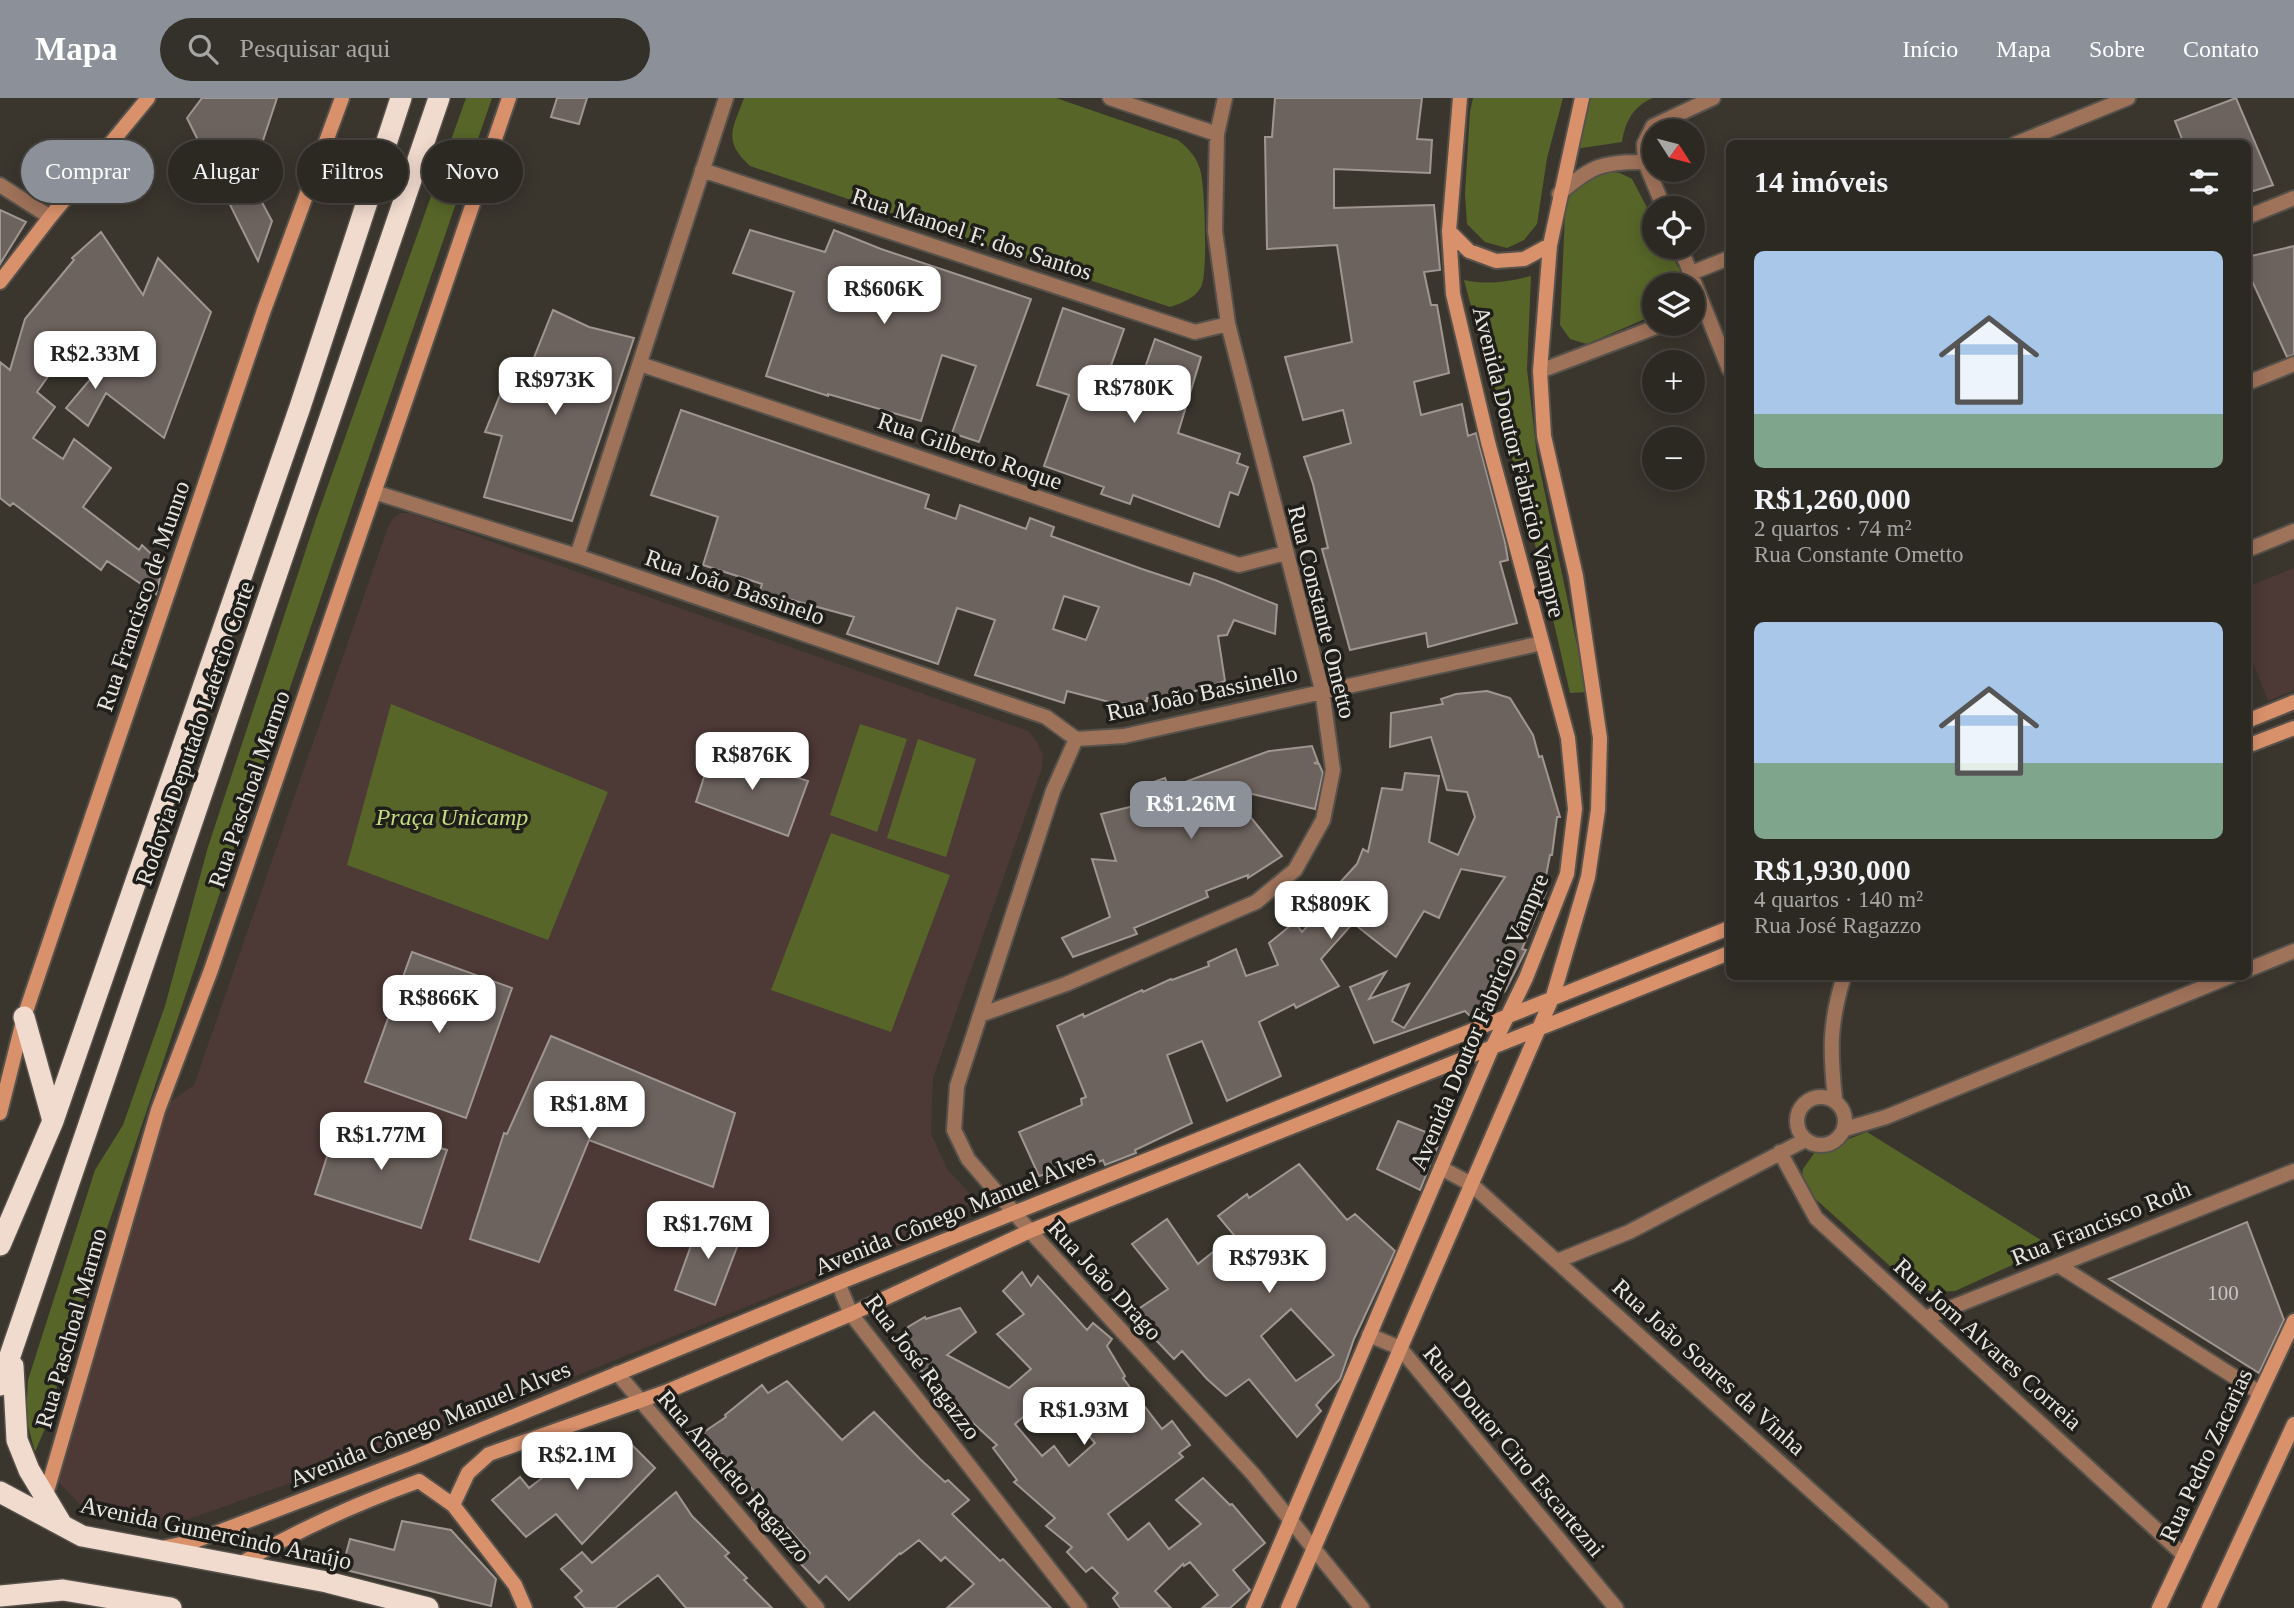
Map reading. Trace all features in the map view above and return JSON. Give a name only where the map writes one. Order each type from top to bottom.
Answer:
[{"type":"highway","name":"Rodovia Deputado Laércio Corte","points":[[0,1245],[53,1121],[296,420],[401,98]]},
{"type":"highway","name":"Rodovia Deputado Laércio Corte","points":[[0,1385],[439,98]]},
{"type":"highway","points":[[24,1017],[53,1121]]},
{"type":"highway","points":[[12,1344],[13,1396],[18,1440],[29,1470],[63,1527]]},
{"type":"highway","name":"Avenida Gumercindo Araújo","points":[[0,1492],[82,1536],[327,1582],[428,1608]]},
{"type":"highway","points":[[0,1597],[63,1590],[170,1608]]},
{"type":"street","points":[[0,282],[148,98]]},
{"type":"street","name":"Rua Francisco de Munno","points":[[0,1113],[24,1017],[260,323],[342,98]]},
{"type":"street","name":"Rua Paschoal Marmo","points":[[45,1498],[158,1110],[211,970],[509,98]]},
{"type":"street","points":[[577,556],[726,98]]},
{"type":"street","points":[[1110,98],[1217,134]]},
{"type":"street","name":"Rua Constante Ometto","points":[[981,1015],[1066,984],[1256,902],[1295,870],[1323,820],[1333,770],[1322,690],[1228,324],[1216,231],[1217,134],[1225,98]]},
{"type":"street","name":"Avenida Doutor Fabricio Vampre","points":[[1253,1608],[1292,1522],[1492,1048],[1526,978],[1567,874],[1574,808],[1568,738],[1488,442],[1453,294],[1449,231],[1460,98]]},
{"type":"street","name":"Avenida Doutor Fabricio Vampre","points":[[1288,1608],[1553,996],[1588,877],[1598,810],[1600,738],[1576,576],[1544,436],[1540,371],[1550,245],[1582,98]]},
{"type":"street","points":[[1668,119],[1713,98]]},
{"type":"street","points":[[2025,140],[2128,98]]},
{"type":"street","points":[[1559,194],[1583,173],[1613,162],[1642,162]]},
{"type":"street","name":"Rua Manoel F. dos Santos","points":[[702,170],[1195,332],[1228,324]]},
{"type":"street","points":[[0,185],[50,217]]},
{"type":"street","points":[[2251,215],[2294,198]]},
{"type":"street","points":[[1449,231],[1469,251],[1496,261],[1524,258],[1550,245]]},
{"type":"street","points":[[1685,259],[1691,273],[1726,259]]},
{"type":"street","points":[[1705,323],[1726,363]]},
{"type":"street","points":[[1540,371],[1642,332]]},
{"type":"street","name":"Rua Gilberto Roque","points":[[640,364],[1238,565],[1286,553]]},
{"type":"street","points":[[2251,381],[2294,364]]},
{"type":"street","name":"Rua João Bassinelo","points":[[374,492],[577,556],[1046,717],[1076,739]]},
{"type":"street","points":[[2251,548],[2294,531]]},
{"type":"street","name":"Rua João Bassinello","points":[[1076,739],[1124,736],[1542,643]]},
{"type":"street","points":[[2251,719],[2294,702]]},
{"type":"street","points":[[2251,744],[2294,728]]},
{"type":"street","name":"Rua João Drago","points":[[1076,739],[1053,791],[957,1086],[954,1130],[968,1159],[1014,1213],[1253,1474],[1362,1608]]},
{"type":"street","name":"Avenida Cônego Manuel Alves","points":[[158,1549],[195,1541],[412,1458],[838,1283],[1726,929]]},
{"type":"street","points":[[2251,968],[2294,951]]},
{"type":"street","name":"Avenida Cônego Manuel Alves","points":[[453,1505],[468,1473],[489,1454],[668,1391],[851,1314],[1030,1231],[1726,954]]},
{"type":"street","points":[[1842,980],[1832,1020],[1831,1059],[1835,1099],[1845,1112],[1845,1129]]},
{"type":"street","points":[[1835,1099],[1818,1096],[1805,1101],[1797,1113],[1801,1134],[1820,1146],[1835,1142],[1845,1129],[1886,1117],[2221,980]]},
{"type":"street","points":[[1818,1096],[1831,1059]]},
{"type":"street","points":[[1845,1112],[1886,1117]]},
{"type":"street","points":[[1557,1261],[1629,1232],[1780,1152],[1801,1134]]},
{"type":"street","name":"Rua Jorn Alvares Correia","points":[[1780,1152],[1816,1218],[2184,1555]]},
{"type":"street","name":"Rua João Soares da Vinha","points":[[1441,1168],[1471,1184],[1941,1608]]},
{"type":"street","name":"Rua Francisco Roth","points":[[1925,1318],[2294,1171]]},
{"type":"street","points":[[2058,1265],[2260,1393]]},
{"type":"street","name":"Rua José Ragazzo","points":[[838,1283],[851,1314],[1080,1608]]},
{"type":"street","name":"Rua Pedro Zacarias","points":[[2159,1608],[2294,1321]]},
{"type":"street","name":"Rua Doutor Ciro Escartezni","points":[[1369,1335],[1400,1348],[1616,1608]]},
{"type":"street","name":"Rua Anacleto Ragazzo","points":[[617,1373],[817,1608]]},
{"type":"street","points":[[2209,1608],[2294,1424]]},
{"type":"street","points":[[412,1458],[419,1481],[453,1505],[515,1585],[524,1608]]},
{"type":"street","name":"Avenida Cônego Manuel Alves","points":[[237,1566],[281,1540],[362,1502],[419,1481]]},
{"type":"shaded area","points":[[401,513],[410,513],[1029,731],[1043,755],[1042,768],[933,1078],[931,1133],[947,1169],[973,1197],[959,1217],[903,1243],[465,1421],[172,1525],[84,1509],[55,1478],[158,1110],[194,1085],[388,527],[393,518]]},
{"type":"shaded area","points":[[2294,568],[2294,690],[2268,701],[2251,658],[2251,585]]},
{"type":"green space","points":[[466,98],[492,98],[478,140],[451,140]]},
{"type":"green space","points":[[744,98],[1056,98],[1178,140],[1194,156],[1202,178],[1205,249],[1201,287],[1191,298],[1170,307],[750,166],[736,149],[732,134]]},
{"type":"green space","points":[[1473,98],[1563,98],[1547,158],[1537,224],[1524,240],[1507,248],[1485,242],[1467,224],[1465,194]]},
{"type":"green space","points":[[1588,98],[1653,98],[1635,110],[1625,128],[1622,142],[1575,149]]},
{"type":"green space","points":[[1607,171],[1632,179],[1642,198],[1642,259],[1674,259],[1681,273],[1642,273],[1642,320],[1587,344],[1570,339],[1560,325],[1567,204],[1577,185]]},
{"type":"green space","points":[[429,203],[456,203],[57,1377],[56,1402],[35,1452],[26,1418],[28,1380],[95,1170],[123,1125],[165,1006],[208,847],[316,519]]},
{"type":"green space","points":[[1531,276],[1527,369],[1537,456],[1587,692],[1570,693],[1541,567],[1464,280],[1498,282]]},
{"type":"green space","name":"Praça Unicamp","points":[[391,704],[608,792],[548,940],[347,865]]},
{"type":"green space","points":[[860,724],[907,739],[877,832],[830,815]]},
{"type":"green space","points":[[918,739],[976,759],[946,857],[887,838]]},
{"type":"green space","points":[[831,833],[950,875],[891,1032],[771,990]]},
{"type":"green space","points":[[1867,1132],[2052,1247],[1955,1291],[1934,1292],[1909,1283],[1801,1186],[1803,1169],[1815,1152]]},
{"type":"building","points":[[202,98],[277,98],[263,140],[198,140],[187,118]]},
{"type":"building","points":[[557,98],[587,98],[579,124],[551,117]]},
{"type":"building","points":[[1275,98],[1422,98],[1417,139],[1432,140],[1430,173],[1334,169],[1334,208],[1434,205],[1440,270],[1424,272],[1431,305],[1437,305],[1449,373],[1414,382],[1421,415],[1462,404],[1468,436],[1476,433],[1505,542],[1508,560],[1500,562],[1517,623],[1428,647],[1426,633],[1350,650],[1322,549],[1328,548],[1304,457],[1351,443],[1343,410],[1303,420],[1285,357],[1352,342],[1337,245],[1267,249],[1265,137],[1272,137]]},
{"type":"building","points":[[2236,98],[2273,185],[2251,192],[2251,140],[2182,140],[2175,121]]},
{"type":"building","points":[[229,203],[262,203],[272,221],[258,261]]},
{"type":"building","points":[[0,210],[26,222],[0,264]]},
{"type":"building","points":[[750,230],[825,252],[834,230],[881,249],[1031,299],[979,442],[952,433],[976,366],[942,355],[921,421],[766,376],[794,292],[733,273]]},
{"type":"building","points":[[101,232],[143,295],[158,258],[211,312],[164,438],[106,393],[88,426],[66,408],[93,376],[64,354],[37,392],[55,407],[33,438],[63,459],[74,439],[111,468],[83,507],[139,550],[142,545],[163,565],[156,594],[107,561],[101,570],[13,503],[10,506],[0,498],[0,362],[10,370],[25,319],[74,260],[72,258]]},
{"type":"building","points":[[2294,246],[2294,355],[2287,357],[2251,279],[2251,256]]},
{"type":"building","points":[[1063,308],[1124,329],[1101,394],[1132,405],[1155,339],[1201,357],[1178,433],[1240,454],[1237,463],[1248,467],[1238,495],[1230,492],[1219,527],[1133,495],[1130,504],[1101,494],[1104,487],[1044,466],[1069,395],[1037,385]]},
{"type":"building","points":[[553,310],[589,327],[634,338],[572,521],[484,497],[502,436],[485,432],[513,363],[529,370]]},
{"type":"building","points":[[681,410],[929,495],[925,508],[956,519],[960,505],[1026,529],[1030,518],[1054,527],[1051,536],[1142,569],[1190,585],[1194,573],[1215,580],[1277,605],[1275,634],[1234,620],[1227,635],[1218,636],[1225,681],[1192,692],[1192,695],[1147,698],[1147,701],[1117,704],[1067,691],[1064,703],[975,675],[995,620],[957,608],[938,664],[847,634],[854,617],[792,600],[789,610],[757,600],[762,584],[703,565],[718,517],[651,495]],"holes":[[[1064,596],[1099,607],[1086,640],[1053,629]]]},
{"type":"building","points":[[1487,691],[1510,698],[1533,735],[1560,817],[1557,817],[1552,855],[1543,891],[1546,892],[1522,949],[1526,950],[1505,991],[1471,1017],[1465,1011],[1374,1043],[1350,987],[1386,972],[1369,999],[1409,984],[1392,1021],[1404,1028],[1505,877],[1461,869],[1439,918],[1424,911],[1396,957],[1353,923],[1321,959],[1339,986],[1296,1008],[1294,1004],[1259,1022],[1281,1076],[1227,1101],[1202,1041],[1167,1055],[1192,1123],[1135,1150],[1136,1153],[1105,1165],[1103,1160],[1070,1174],[1067,1168],[1039,1176],[1019,1132],[1082,1105],[1081,1099],[1086,1097],[1057,1026],[1083,1014],[1084,1017],[1142,990],[1143,992],[1209,966],[1208,962],[1236,949],[1246,976],[1278,965],[1269,943],[1295,922],[1302,932],[1329,904],[1324,900],[1357,864],[1363,849],[1368,852],[1382,788],[1402,790],[1405,773],[1439,776],[1429,842],[1458,855],[1475,817],[1467,792],[1447,790],[1431,737],[1390,747],[1391,713],[1443,704],[1441,699],[1456,694]]},
{"type":"building","points":[[1312,746],[1318,762],[1314,763],[1319,764],[1323,773],[1315,809],[1227,788],[1282,856],[1248,878],[1248,875],[1206,891],[1208,897],[1134,928],[1137,934],[1073,957],[1062,938],[1110,917],[1092,859],[1116,861],[1101,814],[1142,804],[1136,788],[1165,778],[1169,788],[1269,751]]},
{"type":"building","points":[[713,749],[808,781],[788,836],[696,802]]},
{"type":"building","points":[[412,952],[512,988],[466,1118],[365,1082]]},
{"type":"building","points":[[551,1036],[735,1113],[713,1187],[589,1140],[539,1262],[470,1239],[504,1133],[507,1134]]},
{"type":"building","points":[[340,1116],[447,1150],[421,1228],[315,1194]]},
{"type":"building","points":[[1398,1121],[1441,1138],[1420,1190],[1377,1169]]},
{"type":"building","points":[[1299,1164],[1347,1220],[1355,1214],[1395,1251],[1354,1339],[1340,1379],[1316,1405],[1321,1411],[1297,1437],[1249,1379],[1226,1396],[1182,1351],[1174,1359],[1131,1314],[1168,1289],[1132,1244],[1167,1219],[1198,1264],[1234,1235],[1218,1216],[1247,1194],[1249,1198]],"holes":[[[1291,1309],[1334,1355],[1296,1381],[1261,1336]]]},
{"type":"building","points":[[702,1215],[742,1234],[715,1305],[675,1290]]},
{"type":"building","points":[[2247,1222],[2284,1320],[2259,1373],[2109,1279]]},
{"type":"building","points":[[1022,1272],[1031,1286],[1038,1276],[1087,1330],[1093,1323],[1112,1339],[1107,1346],[1125,1376],[1123,1378],[1162,1429],[1172,1421],[1190,1445],[1179,1453],[1183,1457],[1108,1514],[1128,1540],[1149,1523],[1169,1549],[1201,1524],[1176,1500],[1203,1478],[1232,1504],[1265,1543],[1233,1570],[1250,1590],[1230,1608],[1202,1608],[1218,1595],[1190,1562],[1184,1566],[1183,1564],[1155,1591],[1171,1608],[1120,1608],[1113,1598],[1118,1593],[1092,1567],[1086,1572],[1067,1552],[1072,1547],[1046,1526],[1055,1518],[1014,1482],[1017,1480],[993,1448],[997,1445],[897,1348],[908,1327],[925,1317],[926,1319],[960,1308],[976,1332],[947,1355],[1009,1388],[1031,1369],[997,1334],[1024,1314],[1003,1291]],"holes":[[[1052,1392],[1095,1443],[1069,1466],[1054,1446],[1042,1456],[1015,1424]]]},
{"type":"building","points":[[787,1381],[842,1440],[874,1412],[920,1459],[969,1500],[952,1514],[1000,1561],[1003,1559],[1051,1608],[947,1608],[974,1584],[945,1557],[941,1561],[919,1540],[900,1553],[849,1600],[826,1576],[819,1583],[799,1562],[810,1553],[785,1525],[782,1527],[763,1506],[765,1504],[722,1454],[709,1463],[695,1438],[726,1417],[725,1415],[762,1385],[768,1393]]},
{"type":"building","points":[[624,1437],[655,1468],[582,1544],[556,1514],[526,1537],[492,1500],[520,1477],[529,1488],[556,1467],[563,1475],[598,1448],[606,1458]]},
{"type":"building","points":[[676,1492],[692,1516],[729,1553],[725,1556],[747,1578],[744,1580],[772,1608],[686,1608],[658,1575],[615,1608],[585,1608],[575,1597],[582,1591],[561,1569],[582,1552],[592,1563]]},
{"type":"building","points":[[402,1521],[451,1530],[496,1579],[491,1606],[342,1569],[350,1539],[394,1550]]}]
